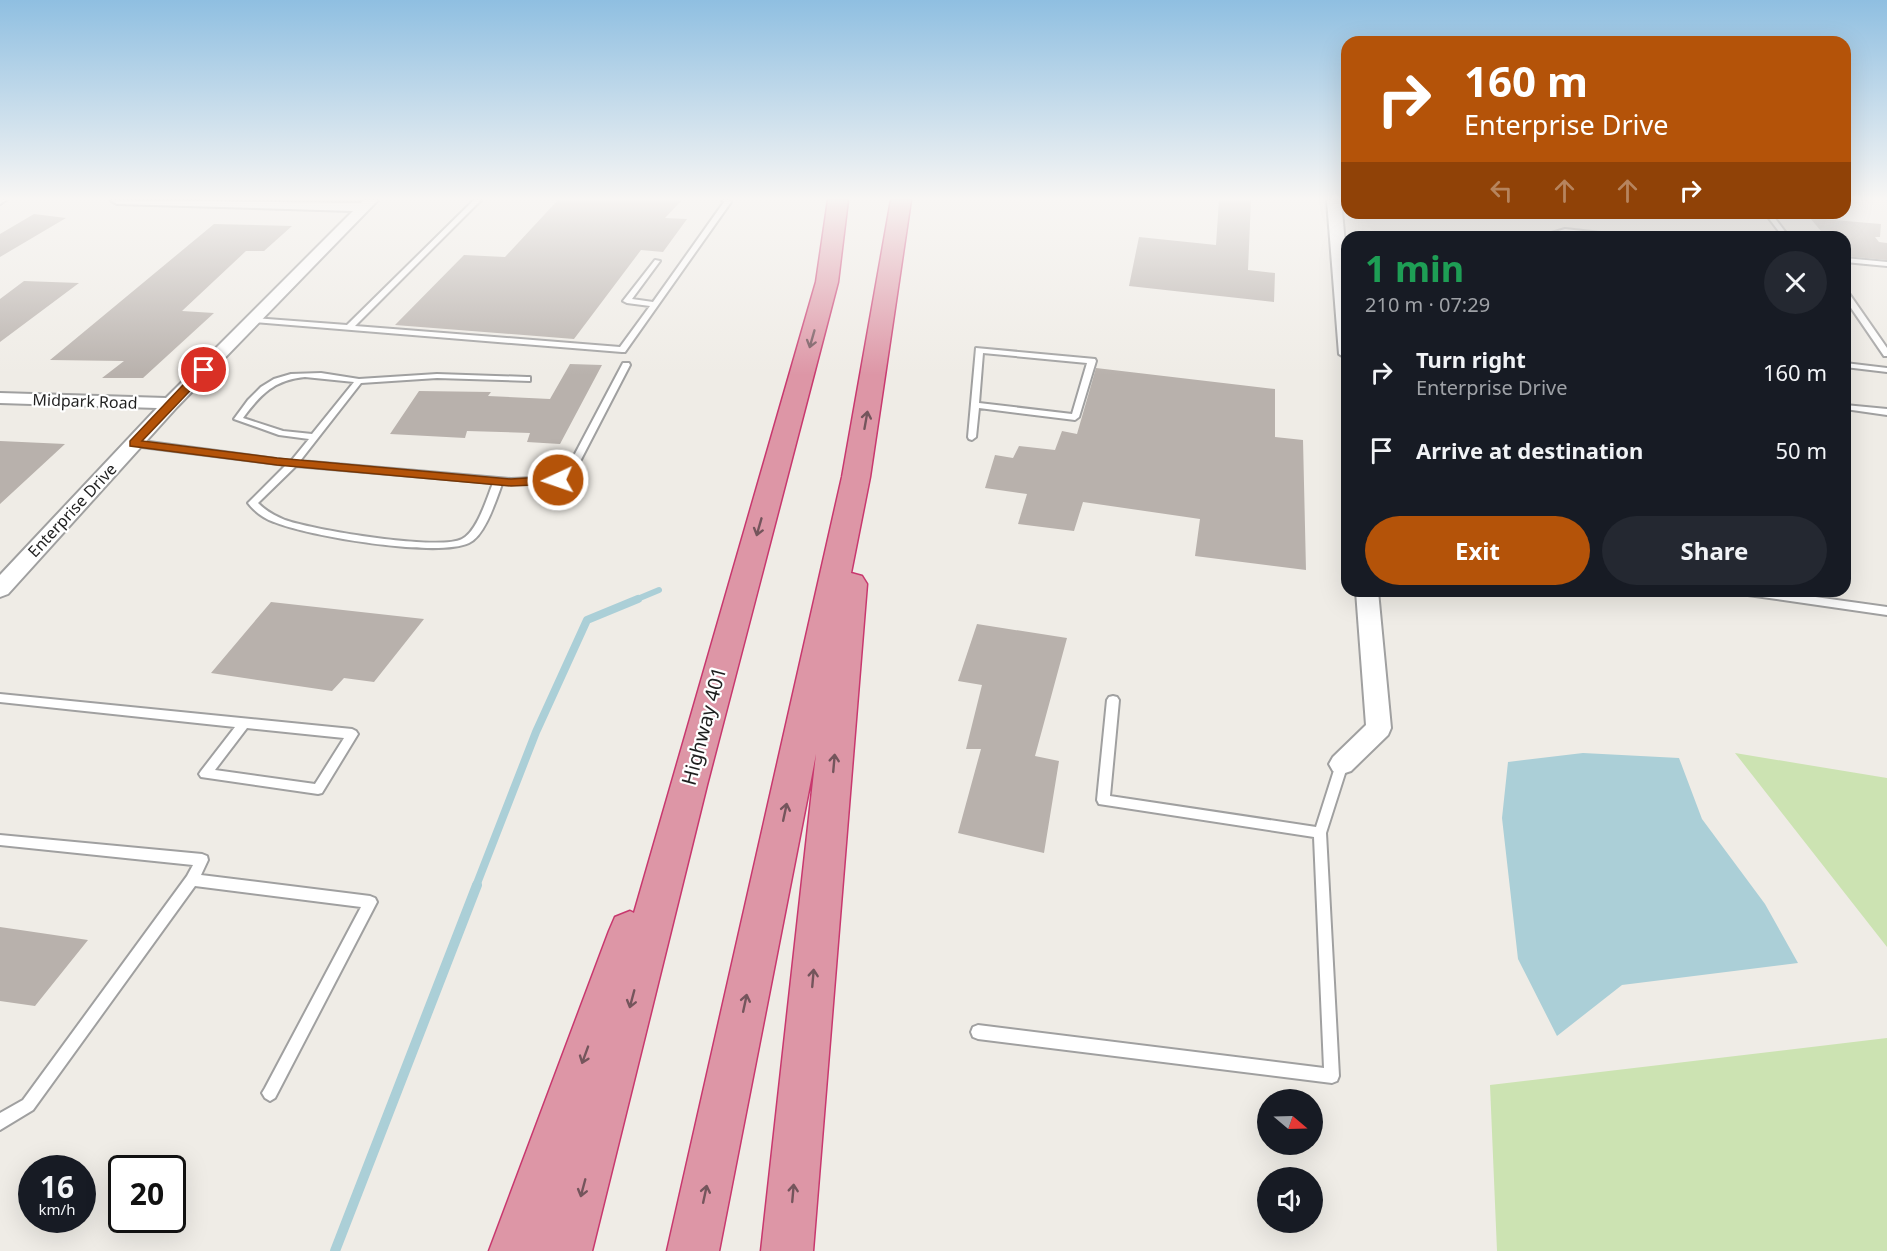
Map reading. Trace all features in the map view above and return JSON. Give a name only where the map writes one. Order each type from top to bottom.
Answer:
[{"type":"highway","name":"Highway 401","points":[[567,1251],[687,784],[827,282],[830,258]]},
{"type":"highway","points":[[693,1251],[856,477],[892,258]]},
{"type":"highway","points":[[787,1251],[852,565],[856,477]]},
{"type":"highway","points":[[515,1251],[654,864],[687,784]]},
{"type":"street","name":"Enterprise Drive","points":[[0,589],[171,403],[314,258]]},
{"type":"street","points":[[1339,258],[1341,283]]},
{"type":"street","name":"Midpark Road","points":[[0,398],[171,403]]},
{"type":"street","points":[[1342,764],[1379,728],[1368,597]]},
{"type":"lane","points":[[350,327],[419,258]]},
{"type":"lane","points":[[253,320],[622,350],[688,258]]},
{"type":"lane","points":[[655,304],[627,301],[657,261]]},
{"type":"lane","points":[[1851,261],[1887,264]]},
{"type":"lane","points":[[1851,303],[1887,354]]},
{"type":"lane","points":[[972,437],[979,350],[1092,361],[1075,417],[975,405]]},
{"type":"lane","points":[[134,443],[294,463],[499,481],[558,480],[571,471],[626,366]]},
{"type":"lane","points":[[1851,366],[1887,370]]},
{"type":"lane","points":[[315,437],[282,433],[238,419],[257,394],[276,379],[300,373],[316,373],[359,381],[437,376],[527,379]]},
{"type":"lane","points":[[359,381],[294,463],[253,503],[259,511],[287,524],[326,534],[405,544],[465,542],[477,529],[499,481]]},
{"type":"lane","points":[[1851,408],[1887,412]]},
{"type":"lane","points":[[1790,597],[1887,611]]},
{"type":"lane","points":[[0,699],[330,731],[352,734],[318,789],[205,774],[244,723]]},
{"type":"lane","points":[[1113,700],[1103,800],[1320,833]]},
{"type":"lane","points":[[978,1032],[1332,1076],[1320,833],[1342,764]]},
{"type":"lane","points":[[0,840],[202,860],[192,880],[28,1105],[0,1122]]},
{"type":"lane","points":[[192,880],[370,902],[270,1093]]},
{"type":"green space","points":[[1735,753],[1887,778],[1887,947]]},
{"type":"green space","points":[[1887,1038],[1887,1251],[1497,1251],[1490,1085]]},
{"type":"water","points":[[1583,753],[1679,758],[1702,819],[1765,904],[1798,963],[1622,985],[1557,1036],[1518,959],[1502,818],[1508,762]]},
{"type":"building","points":[[173,258],[238,258],[182,311],[214,313],[143,378],[102,378],[124,361],[50,360]]},
{"type":"building","points":[[461,258],[635,258],[574,339],[395,325]]},
{"type":"building","points":[[1135,258],[1248,258],[1248,270],[1275,273],[1274,302],[1129,286]]},
{"type":"building","points":[[24,281],[79,283],[0,342],[0,299]]},
{"type":"building","points":[[570,364],[602,365],[560,444],[527,442],[530,433],[467,431],[465,438],[390,434],[419,391],[491,392],[488,396],[550,399]]},
{"type":"building","points":[[1096,368],[1275,389],[1275,437],[1303,440],[1306,570],[1195,556],[1200,519],[1083,502],[1074,531],[1018,524],[1027,494],[985,488],[995,455],[1013,458],[1019,446],[1055,450],[1062,431],[1077,434]]},
{"type":"building","points":[[0,441],[65,444],[0,504]]},
{"type":"building","points":[[271,602],[424,619],[374,682],[344,678],[332,691],[211,673]]},
{"type":"building","points":[[977,624],[1067,638],[1035,756],[1059,761],[1044,853],[958,833],[981,749],[966,749],[982,685],[958,681]]},
{"type":"building","points":[[0,927],[88,940],[35,1006],[0,1001]]},
{"type":"waterway","points":[[635,600],[659,590]]},
{"type":"waterway","points":[[476,886],[536,732],[587,620],[638,599]]},
{"type":"waterway","points":[[335,1251],[477,885]]},
{"type":"route","points":[[204,370],[134,443],[277,462],[511,482],[558,480]]}]
